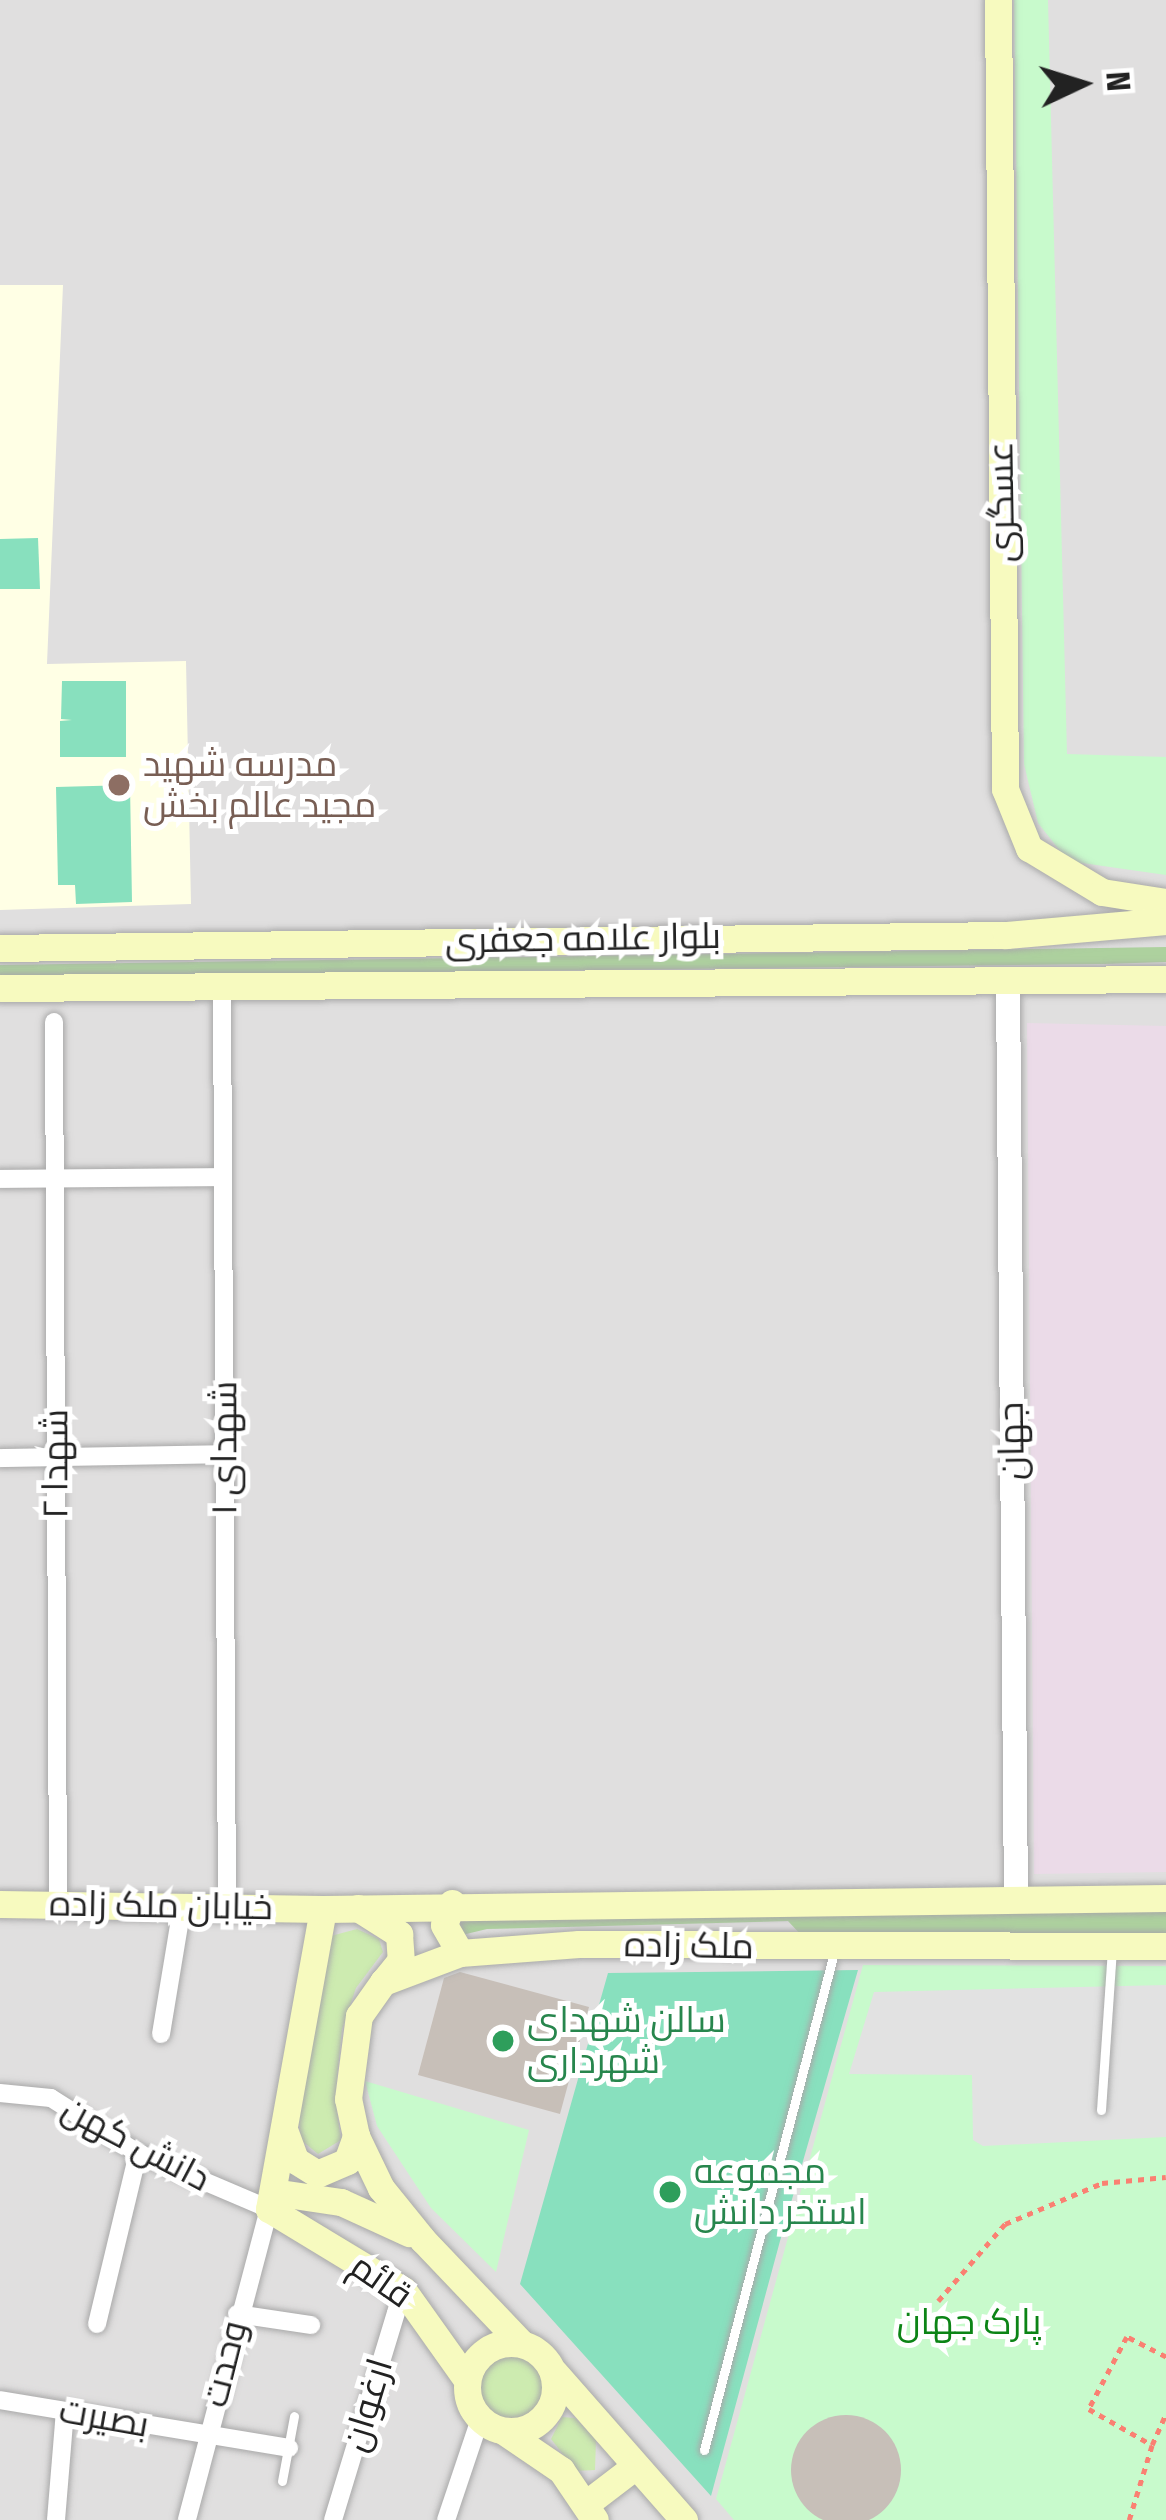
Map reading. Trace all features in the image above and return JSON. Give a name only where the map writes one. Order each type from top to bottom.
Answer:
[{"type":"main road","name":"عسگری","points":[[998,0],[1005,789],[1029,848],[1046,860],[1102,892],[1166,902]]},
{"type":"main road","name":"بلوار علامه جعفری","points":[[0,948],[1006,935],[1166,921]]},
{"type":"main road","name":"بلوار علامه جعفری","points":[[0,988],[1008,984],[1166,979]]},
{"type":"main road","name":"ملک زاده","points":[[322,1909],[452,1903],[1166,1898]]},
{"type":"main road","points":[[452,1903],[444,1924],[460,1953]]},
{"type":"main road","name":"خیابان ملک زاده","points":[[0,1904],[322,1909]]},
{"type":"main road","points":[[284,2128],[296,2160],[317,2174],[346,2161],[356,2136],[348,2099],[358,2016],[401,1960],[399,1934],[357,1908]]},
{"type":"main road","points":[[322,1909],[271,2200],[341,2202],[423,2240]]},
{"type":"main road","name":"ملک زاده","points":[[383,1982],[460,1953],[579,1944],[835,1949],[1166,1946]]},
{"type":"main road","name":"قائم","points":[[356,2136],[381,2188],[423,2240],[522,2344]]},
{"type":"main road","name":"قائم","points":[[271,2200],[403,2290],[467,2380]]},
{"type":"main road","points":[[633,2468],[591,2511],[561,2470],[493,2426],[467,2380],[493,2346],[522,2344],[554,2372],[633,2468],[684,2520]]},
{"type":"main road","points":[[493,2426],[546,2416],[554,2372]]},
{"type":"street","name":"جهان","points":[[1008,984],[1016,1898]]},
{"type":"street","name":"شهدای ۱","points":[[222,989],[227,1907]]},
{"type":"street","name":"شهدا ۲","points":[[54,1022],[58,1905]]},
{"type":"street","points":[[0,1179],[223,1178]]},
{"type":"street","points":[[0,1458],[225,1454]]},
{"type":"street","points":[[161,2034],[182,1906]]},
{"type":"street","name":"دانش کهن","points":[[0,2093],[51,2098],[138,2153],[271,2200]]},
{"type":"street","points":[[97,2324],[138,2153]]},
{"type":"street","name":"وحدت","points":[[187,2520],[237,2314],[271,2200]]},
{"type":"street","name":"ارغوان","points":[[332,2520],[403,2290]]},
{"type":"street","points":[[237,2314],[311,2325]]},
{"type":"street","name":"بصیرت","points":[[0,2400],[289,2448]]},
{"type":"street","points":[[56,2520],[65,2411]]},
{"type":"street","points":[[446,2520],[493,2426]]},
{"type":"lane","points":[[1101,2110],[1112,1946]]},
{"type":"lane","points":[[704,2450],[835,1949]]},
{"type":"lane","points":[[282,2480],[294,2416]]},
{"type":"path","points":[[938,2301],[1005,2224],[1102,2182],[1166,2177]]},
{"type":"path","points":[[1152,2445],[1089,2409],[1127,2337],[1163,2356],[1166,2343]]},
{"type":"path","points":[[1130,2520],[1166,2414]]},
{"type":"shaded area","points":[[0,0],[1166,0],[1166,2520],[0,2520]]},
{"type":"shaded area","points":[[0,285],[63,285],[47,664],[186,661],[191,904],[0,910]]},
{"type":"shaded area","points":[[1027,1023],[1166,1026],[1166,1872],[1034,1874]]},
{"type":"shaded area","points":[[1166,1985],[1166,2137],[983,2146],[973,2140],[972,2075],[849,2074],[874,1992]]},
{"type":"green space","points":[[1014,0],[1048,0],[1067,754],[1166,757],[1166,875],[1068,861],[1038,823],[1024,764]]},
{"type":"green space","points":[[38,538],[40,589],[0,589],[0,539]]},
{"type":"green space","points":[[62,681],[126,681],[126,757],[60,757],[60,721],[72,720],[61,719]]},
{"type":"green space","points":[[130,785],[132,902],[76,904],[75,885],[58,885],[56,787]]},
{"type":"green space","points":[[1166,947],[1166,962],[1104,964],[0,977],[0,965]]},
{"type":"green space","points":[[1166,1912],[1166,1935],[802,1936],[788,1921],[487,1929],[458,1936],[455,1913]]},
{"type":"green space","points":[[357,1929],[379,1939],[383,1952],[356,1988],[342,2029],[335,2098],[341,2140],[318,2154],[301,2140],[298,2109],[331,1936]]},
{"type":"green space","name":"پارک جهان","points":[[863,1965],[1166,1966],[1166,2520],[734,2520],[716,2499]]},
{"type":"green space","name":"مجموعه استخر دانش","points":[[858,1970],[711,2496],[520,2284],[608,1973]]},
{"type":"green space","points":[[365,2081],[529,2130],[496,2272],[431,2208],[377,2126]]},
{"type":"green space","points":[[512,2347],[541,2359],[553,2388],[541,2417],[512,2429],[483,2417],[471,2388],[483,2359]]},
{"type":"green space","points":[[562,2417],[575,2418],[596,2440],[595,2470],[576,2471],[551,2439]]},
{"type":"building","name":"سالن شهدای شهرداری","points":[[460,1972],[589,2007],[560,2114],[418,2075],[444,1978]]},
{"type":"building","points":[[846,2415],[867,2419],[885,2431],[897,2449],[901,2470],[897,2491],[885,2509],[867,2521],[846,2525],[825,2521],[807,2509],[795,2491],[791,2470],[795,2449],[807,2431],[825,2419]]},
{"type":"place","name":"مدرسه شهید مجید عالم بخش","points":[[119,785]]},
{"type":"place","name":"سالن شهدای شهرداری","points":[[503,2041]]},
{"type":"place","name":"مجموعه استخر دانش","points":[[670,2192]]}]
